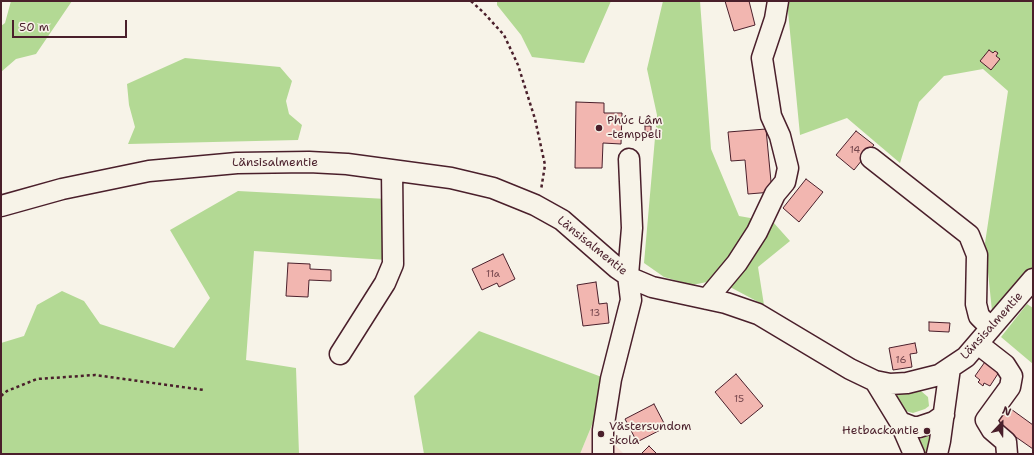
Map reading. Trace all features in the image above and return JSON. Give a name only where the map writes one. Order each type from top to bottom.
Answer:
[{"type":"street","points":[[707,299],[737,263],[757,232],[776,194],[785,182],[788,168],[780,136],[771,116],[762,58],[775,19],[778,1]]},
{"type":"street","points":[[870,158],[969,236],[977,255],[976,304],[979,316],[991,328]]},
{"type":"street","points":[[605,452],[603,430],[611,379],[631,300],[628,275],[632,228],[629,159]]},
{"type":"street","name":"Länsisalmentie","points":[[1,206],[62,189],[102,180],[187,166],[237,162],[309,162],[392,170],[451,178],[493,188],[535,205],[562,220],[617,268],[652,287],[726,303],[768,319],[850,369],[875,381],[890,384],[907,383],[938,375],[966,357],[1033,279]]},
{"type":"street","points":[[340,354],[385,283],[393,264],[392,170]]},
{"type":"street","points":[[978,344],[1004,365],[1012,376],[1010,388],[986,420],[992,430],[1006,442],[1007,454]]},
{"type":"street","points":[[937,454],[950,368]]},
{"type":"street","points":[[875,381],[900,422],[914,454]]},
{"type":"street","points":[[900,422],[919,428],[934,422],[944,415]]},
{"type":"path","points":[[471,1],[484,12],[504,35],[518,64],[535,119],[545,165],[541,191],[535,205]]},
{"type":"path","points":[[1,396],[7,391],[37,379],[95,375],[204,390]]},
{"type":"shaded area","name":"Västersundom skola","points":[[594,420],[613,421],[616,446],[624,454],[580,454]]},
{"type":"green space","points":[[11,1],[72,1],[36,54],[16,59],[1,72],[1,26],[5,23]]},
{"type":"green space","points":[[497,1],[611,1],[584,63],[532,57],[521,35],[497,5]]},
{"type":"green space","points":[[663,1],[700,1],[711,149],[739,216],[773,222],[790,241],[758,267],[764,305],[730,287],[712,281],[692,285],[664,277],[644,263],[657,115],[647,69]]},
{"type":"green space","points":[[787,1],[1033,1],[1033,267],[992,311],[985,243],[1008,91],[983,69],[944,76],[919,102],[900,163],[847,118],[800,135]]},
{"type":"green space","points":[[185,58],[280,67],[292,81],[286,101],[289,114],[302,125],[298,140],[128,144],[135,127],[129,105],[127,84]]},
{"type":"green space","points":[[238,191],[387,199],[387,260],[254,251],[246,360],[296,368],[299,454],[1,454],[1,343],[24,336],[37,305],[62,291],[84,301],[100,324],[174,348],[210,298],[170,230]]},
{"type":"green space","points":[[1027,304],[1033,308],[1033,364],[1001,337]]},
{"type":"green space","points":[[479,331],[607,379],[594,420],[580,454],[424,454],[414,396]]},
{"type":"green space","points":[[916,390],[921,391],[928,397],[929,406],[913,413],[902,410],[895,400],[897,395],[901,392]]},
{"type":"green space","points":[[934,433],[930,454],[917,454],[914,442]]},
{"type":"building","points":[[725,1],[749,1],[755,25],[734,31]]},
{"type":"building","points":[[989,50],[993,53],[995,51],[998,53],[996,56],[1000,59],[991,70],[980,61]]},
{"type":"building","name":"Phúc Lâm -temppeli","points":[[576,102],[604,103],[604,113],[622,113],[621,144],[603,143],[602,168],[575,168]]},
{"type":"building","points":[[645,126],[651,126],[651,132],[645,132]]},
{"type":"building","points":[[766,129],[772,192],[748,194],[745,160],[731,161],[728,132]]},
{"type":"building","points":[[856,131],[874,145],[854,170],[836,155]]},
{"type":"building","points":[[806,179],[823,192],[799,222],[783,208]]},
{"type":"building","points":[[503,254],[515,279],[499,287],[497,283],[482,290],[472,269]]},
{"type":"building","points":[[288,263],[310,264],[310,269],[331,270],[331,281],[309,280],[308,297],[286,296]]},
{"type":"building","points":[[596,282],[599,304],[607,303],[609,323],[583,326],[577,285]]},
{"type":"building","points":[[929,322],[950,323],[949,332],[929,331]]},
{"type":"building","points":[[915,343],[917,353],[910,354],[912,367],[893,370],[889,348]]},
{"type":"building","points":[[987,359],[1001,369],[990,386],[984,383],[983,386],[978,382],[980,380],[975,376]]},
{"type":"building","points":[[736,374],[763,406],[741,424],[715,392]]},
{"type":"building","points":[[654,404],[666,427],[637,442],[625,419]]},
{"type":"building","points":[[1004,404],[1033,425],[1033,449],[993,421]]},
{"type":"building","points":[[649,446],[657,454],[641,454]]},
{"type":"place","name":"Phúc Lâm -temppeli","points":[[599,128]]},
{"type":"place","name":"Hetbackantie","points":[[927,431]]},
{"type":"place","name":"Västersundom skola","points":[[601,434]]}]
